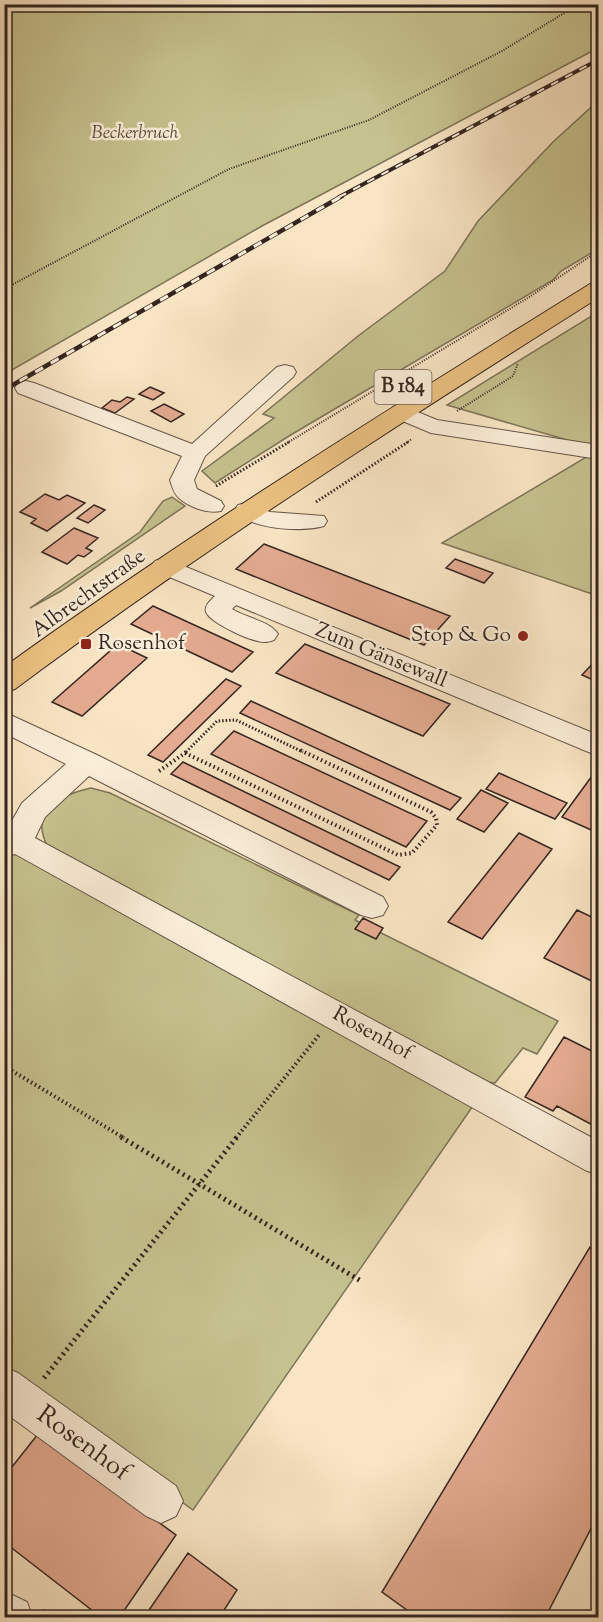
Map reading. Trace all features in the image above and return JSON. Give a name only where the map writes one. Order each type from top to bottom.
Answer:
[{"type":"main road","name":"B 184","points":[[311,443],[598,268]]},
{"type":"main road","name":"B 184","points":[[164,566],[400,412],[598,289]]},
{"type":"main road","name":"Albrechtstraße","points":[[4,656],[174,532],[205,503],[264,472]]},
{"type":"main road","name":"Albrechtstraße","points":[[4,682],[164,566]]},
{"type":"street","points":[[205,503],[187,493],[182,480],[195,453],[285,372]]},
{"type":"street","points":[[26,388],[195,453]]},
{"type":"street","points":[[400,412],[431,426],[598,452]]},
{"type":"street","points":[[247,510],[265,519],[315,521]]},
{"type":"street","name":"Zum Gänsewall","points":[[164,566],[430,668],[598,746]]},
{"type":"street","points":[[232,594],[219,607],[219,612],[234,622],[266,634]]},
{"type":"street","points":[[4,721],[372,906]]},
{"type":"street","name":"Rosenhof","points":[[87,762],[33,811],[11,844],[336,1014],[598,1159]]},
{"type":"street","name":"Rosenhof","points":[[15,1395],[161,1501]]},
{"type":"street","points":[[4,1613],[11,1617]]},
{"type":"path","points":[[128,4],[130,8]]},
{"type":"path","points":[[4,5],[344,11],[390,4]]},
{"type":"path","points":[[4,289],[230,169],[369,120],[502,51],[579,4]]},
{"type":"path","points":[[205,503],[276,448],[546,287],[563,272],[598,251]]},
{"type":"path","points":[[130,784],[168,767],[217,721],[236,720],[431,812],[436,818],[437,825],[412,853],[398,855],[185,753]]},
{"type":"path","points":[[15,1395],[201,1184],[336,1014]]},
{"type":"path","points":[[4,1066],[361,1281]]},
{"type":"green space","name":"Beckerbruch","points":[[4,5],[598,5],[598,48],[262,226],[5,374]]},
{"type":"green space","points":[[598,101],[598,249],[561,271],[553,280],[289,436],[215,483],[202,471],[274,418],[263,414],[358,336],[445,271],[478,221],[553,142]]},
{"type":"green space","points":[[598,312],[598,449],[447,405]]},
{"type":"green space","points":[[598,450],[598,596],[442,543]]},
{"type":"green space","points":[[172,497],[185,506],[61,591],[30,608],[140,532],[163,501]]},
{"type":"green space","points":[[91,788],[110,793],[359,915],[355,920],[558,1021],[537,1054],[523,1048],[495,1083],[484,1082],[48,847],[42,824],[50,807],[68,795]]},
{"type":"green space","points":[[5,855],[25,857],[475,1103],[193,1510],[5,1376]]},
{"type":"building","points":[[150,387],[164,393],[153,400],[139,394]]},
{"type":"building","points":[[127,397],[134,399],[115,413],[102,408],[112,400],[120,402]]},
{"type":"building","points":[[164,404],[184,414],[171,422],[151,411]]},
{"type":"building","points":[[45,494],[59,500],[67,495],[85,503],[47,531],[31,523],[36,519],[20,512]]},
{"type":"building","points":[[94,505],[105,510],[88,523],[77,518]]},
{"type":"building","points":[[74,528],[98,538],[86,548],[92,551],[84,557],[78,555],[67,564],[42,552]]},
{"type":"building","points":[[264,544],[450,616],[424,645],[236,569]]},
{"type":"building","points":[[455,559],[493,573],[484,583],[446,568]]},
{"type":"building","points":[[153,606],[253,652],[232,672],[131,624]]},
{"type":"building","points":[[118,644],[147,658],[82,716],[52,702]]},
{"type":"building","points":[[305,644],[450,704],[423,736],[276,673]]},
{"type":"building","points":[[598,658],[598,682],[582,675]]},
{"type":"building","points":[[226,679],[241,686],[163,762],[148,755]]},
{"type":"building","points":[[251,701],[461,798],[450,810],[240,713]]},
{"type":"building","points":[[234,731],[427,821],[406,847],[211,754]]},
{"type":"building","points":[[183,762],[400,867],[389,880],[171,774]]},
{"type":"building","points":[[499,773],[567,803],[555,819],[486,789]]},
{"type":"building","points":[[592,776],[598,778],[598,833],[562,817]]},
{"type":"building","points":[[481,790],[508,803],[484,832],[457,819]]},
{"type":"building","points":[[519,833],[552,849],[482,939],[448,922]]},
{"type":"building","points":[[577,910],[598,920],[598,984],[544,958]]},
{"type":"building","points":[[363,918],[383,928],[376,939],[355,929]]},
{"type":"building","points":[[564,1037],[598,1054],[598,1128],[557,1106],[553,1111],[525,1097]]},
{"type":"building","points":[[590,1247],[598,1252],[598,1515],[545,1618],[418,1618],[382,1592]]},
{"type":"building","points":[[38,1434],[176,1535],[119,1618],[102,1618],[4,1542],[4,1477]]},
{"type":"building","points":[[188,1553],[237,1590],[219,1618],[152,1618],[147,1613]]},
{"type":"railway","points":[[339,197],[598,60]]},
{"type":"railway","points":[[4,390],[342,196]]},
{"type":"place","name":"Stop & Go","points":[[523,636]]},
{"type":"place","name":"Rosenhof","points":[[86,644]]}]
